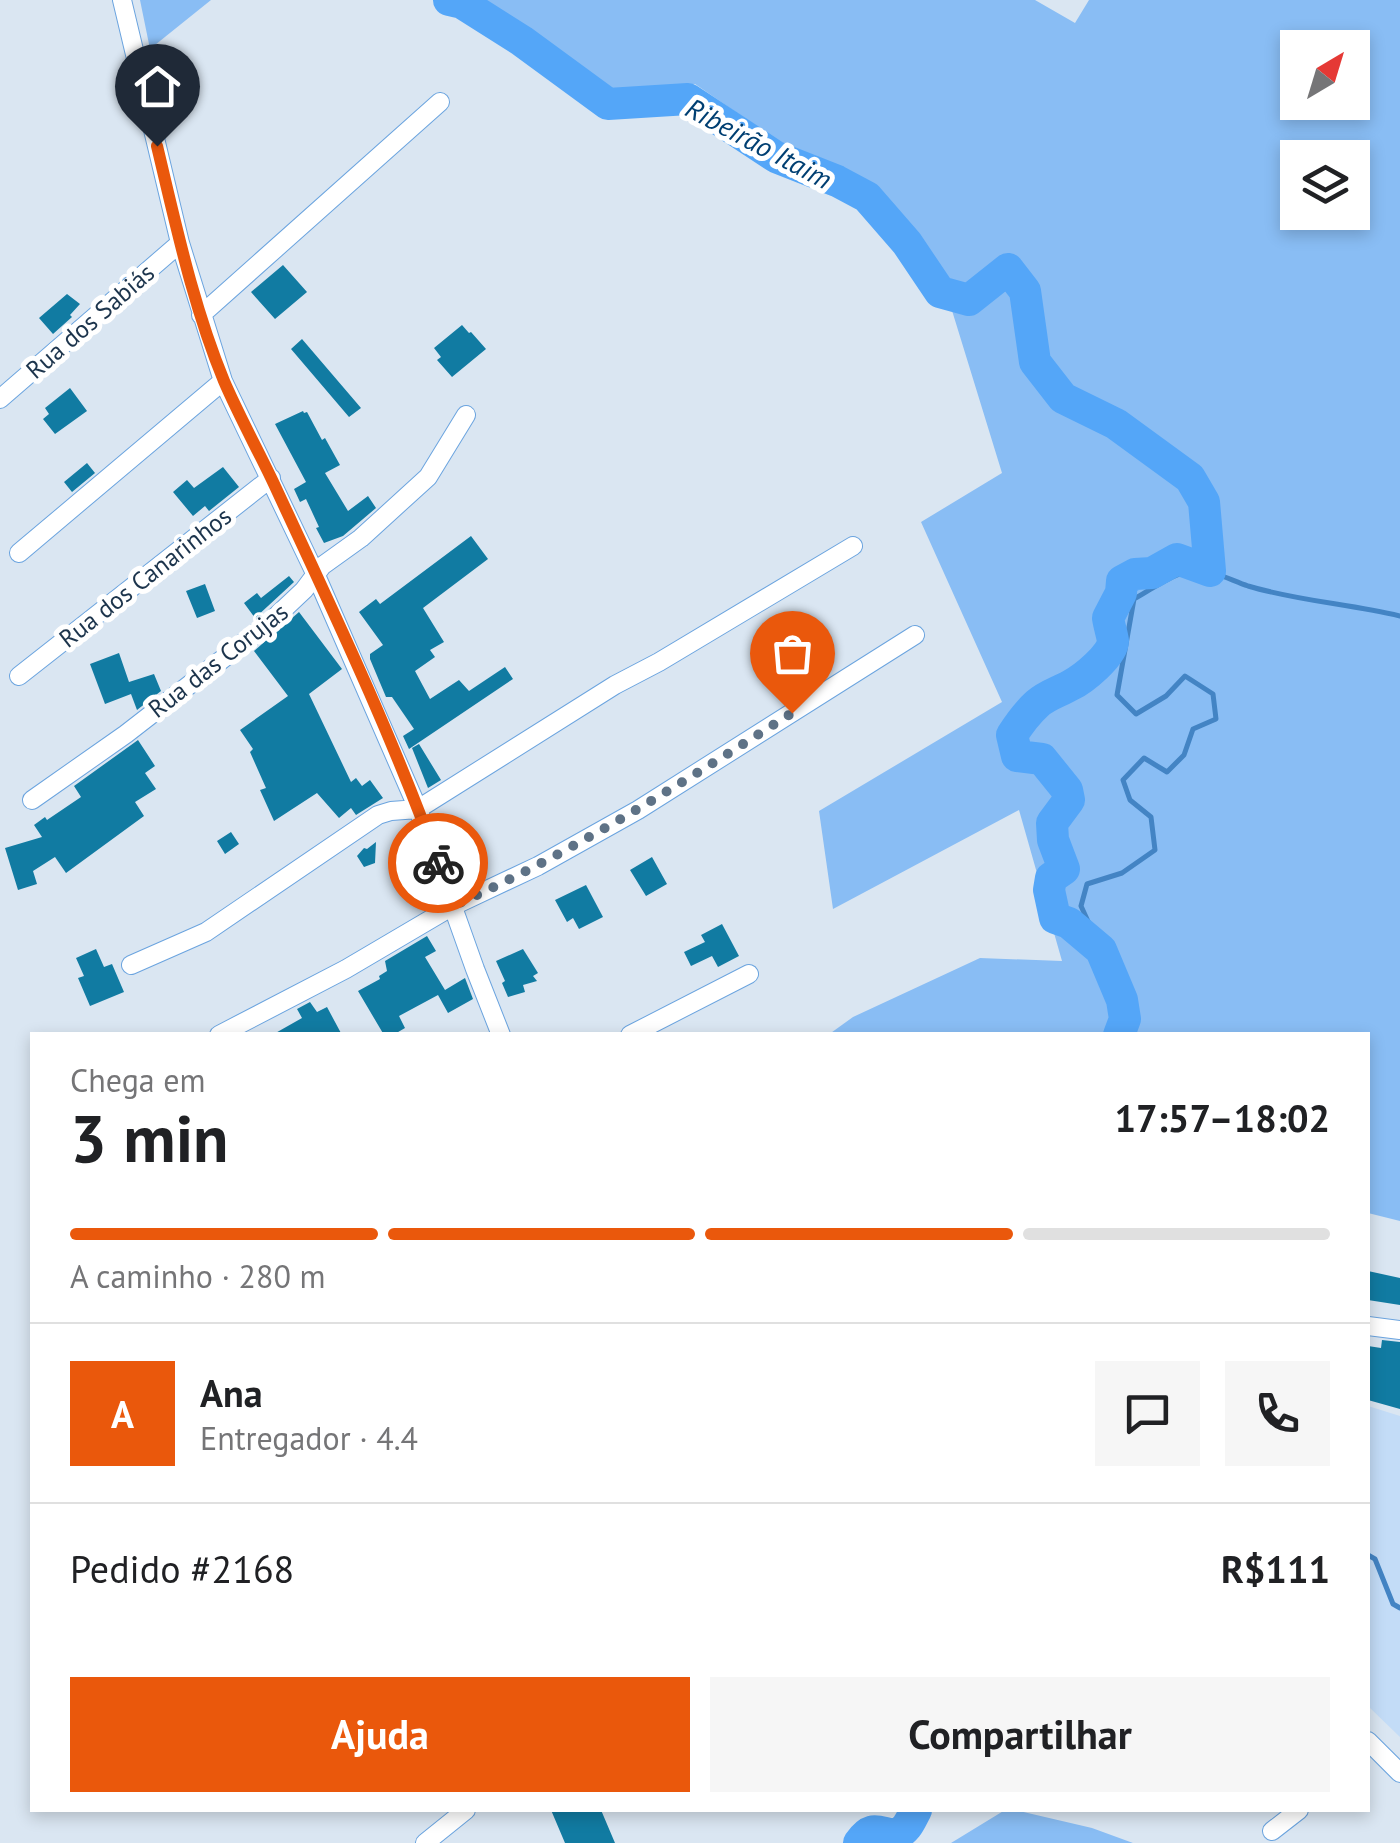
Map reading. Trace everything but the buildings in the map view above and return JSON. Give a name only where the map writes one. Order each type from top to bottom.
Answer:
[{"type":"street","points":[[122,0],[180,243],[224,380],[315,573],[418,808],[500,1032]]},
{"type":"street","points":[[201,314],[440,102]]},
{"type":"street","name":"Rua dos Sabiás","points":[[0,399],[180,243]]},
{"type":"street","points":[[19,553],[224,380]]},
{"type":"street","name":"Rua das Corujas","points":[[32,800],[112,744],[269,623],[304,590],[315,573],[428,477],[466,415]]},
{"type":"street","name":"Rua dos Canarinhos","points":[[19,676],[271,478]]},
{"type":"street","points":[[131,965],[206,932],[378,815],[418,808],[614,685],[853,546]]},
{"type":"street","points":[[225,1032],[638,810],[915,635]]},
{"type":"street","points":[[636,1032],[749,974]]},
{"type":"street","points":[[1370,1326],[1400,1330]]},
{"type":"street","points":[[1371,1749],[1400,1772]]},
{"type":"street","points":[[425,1843],[464,1812]]},
{"type":"street","points":[[1272,1831],[1296,1812]]},
{"type":"shaded area","points":[[140,0],[211,0],[150,49]]},
{"type":"shaded area","points":[[478,0],[1035,0],[1075,23],[1089,0],[1400,0],[1400,1221],[1370,1214],[1370,1032],[832,1032],[853,1017],[980,958],[1062,961],[1019,810],[833,909],[819,811],[1002,702],[921,522],[1002,473],[942,278],[871,186],[787,147],[695,84],[613,92]]},
{"type":"shaded area","points":[[1370,1407],[1400,1416],[1400,1737],[1370,1708]]},
{"type":"shaded area","points":[[1002,1812],[1024,1812],[1092,1828],[1133,1843],[951,1843]]},
{"type":"waterway","name":"Ribeirão Itaim","points":[[449,0],[462,3],[522,41],[608,104],[688,99],[776,157],[867,197],[907,243],[940,292],[969,300],[1008,269],[1025,291],[1035,362],[1063,398],[1116,424],[1190,478],[1204,502],[1210,571],[1177,559],[1152,573],[1135,574],[1122,581],[1121,593],[1108,618],[1113,641],[1108,653],[1083,678],[1037,704],[1012,735],[1017,756],[1042,759],[1067,790],[1069,800],[1052,823],[1053,840],[1064,869],[1051,878],[1049,890],[1055,918],[1069,923],[1101,950],[1122,1000],[1125,1019],[1120,1032]]},
{"type":"waterway","name":"Ribeirão Itaim","points":[[1101,950],[1081,906],[1087,884],[1122,873],[1155,850],[1151,817],[1130,800],[1123,780],[1144,758],[1167,772],[1184,755],[1193,729],[1216,719],[1213,694],[1185,676],[1166,696],[1136,714],[1117,695],[1134,599],[1176,575],[1199,571],[1267,591],[1400,616]]},
{"type":"waterway","points":[[1370,1556],[1375,1559],[1393,1604],[1400,1608]]},
{"type":"waterway","name":"Ribeirão Itaim","points":[[859,1843],[872,1832],[900,1833],[915,1812]]},
{"type":"way so far","points":[[438,863],[453,906],[538,866],[638,810],[792,713]]},
{"type":"route","points":[[157,146],[180,243],[224,380],[315,573],[418,808],[438,863]]}]
